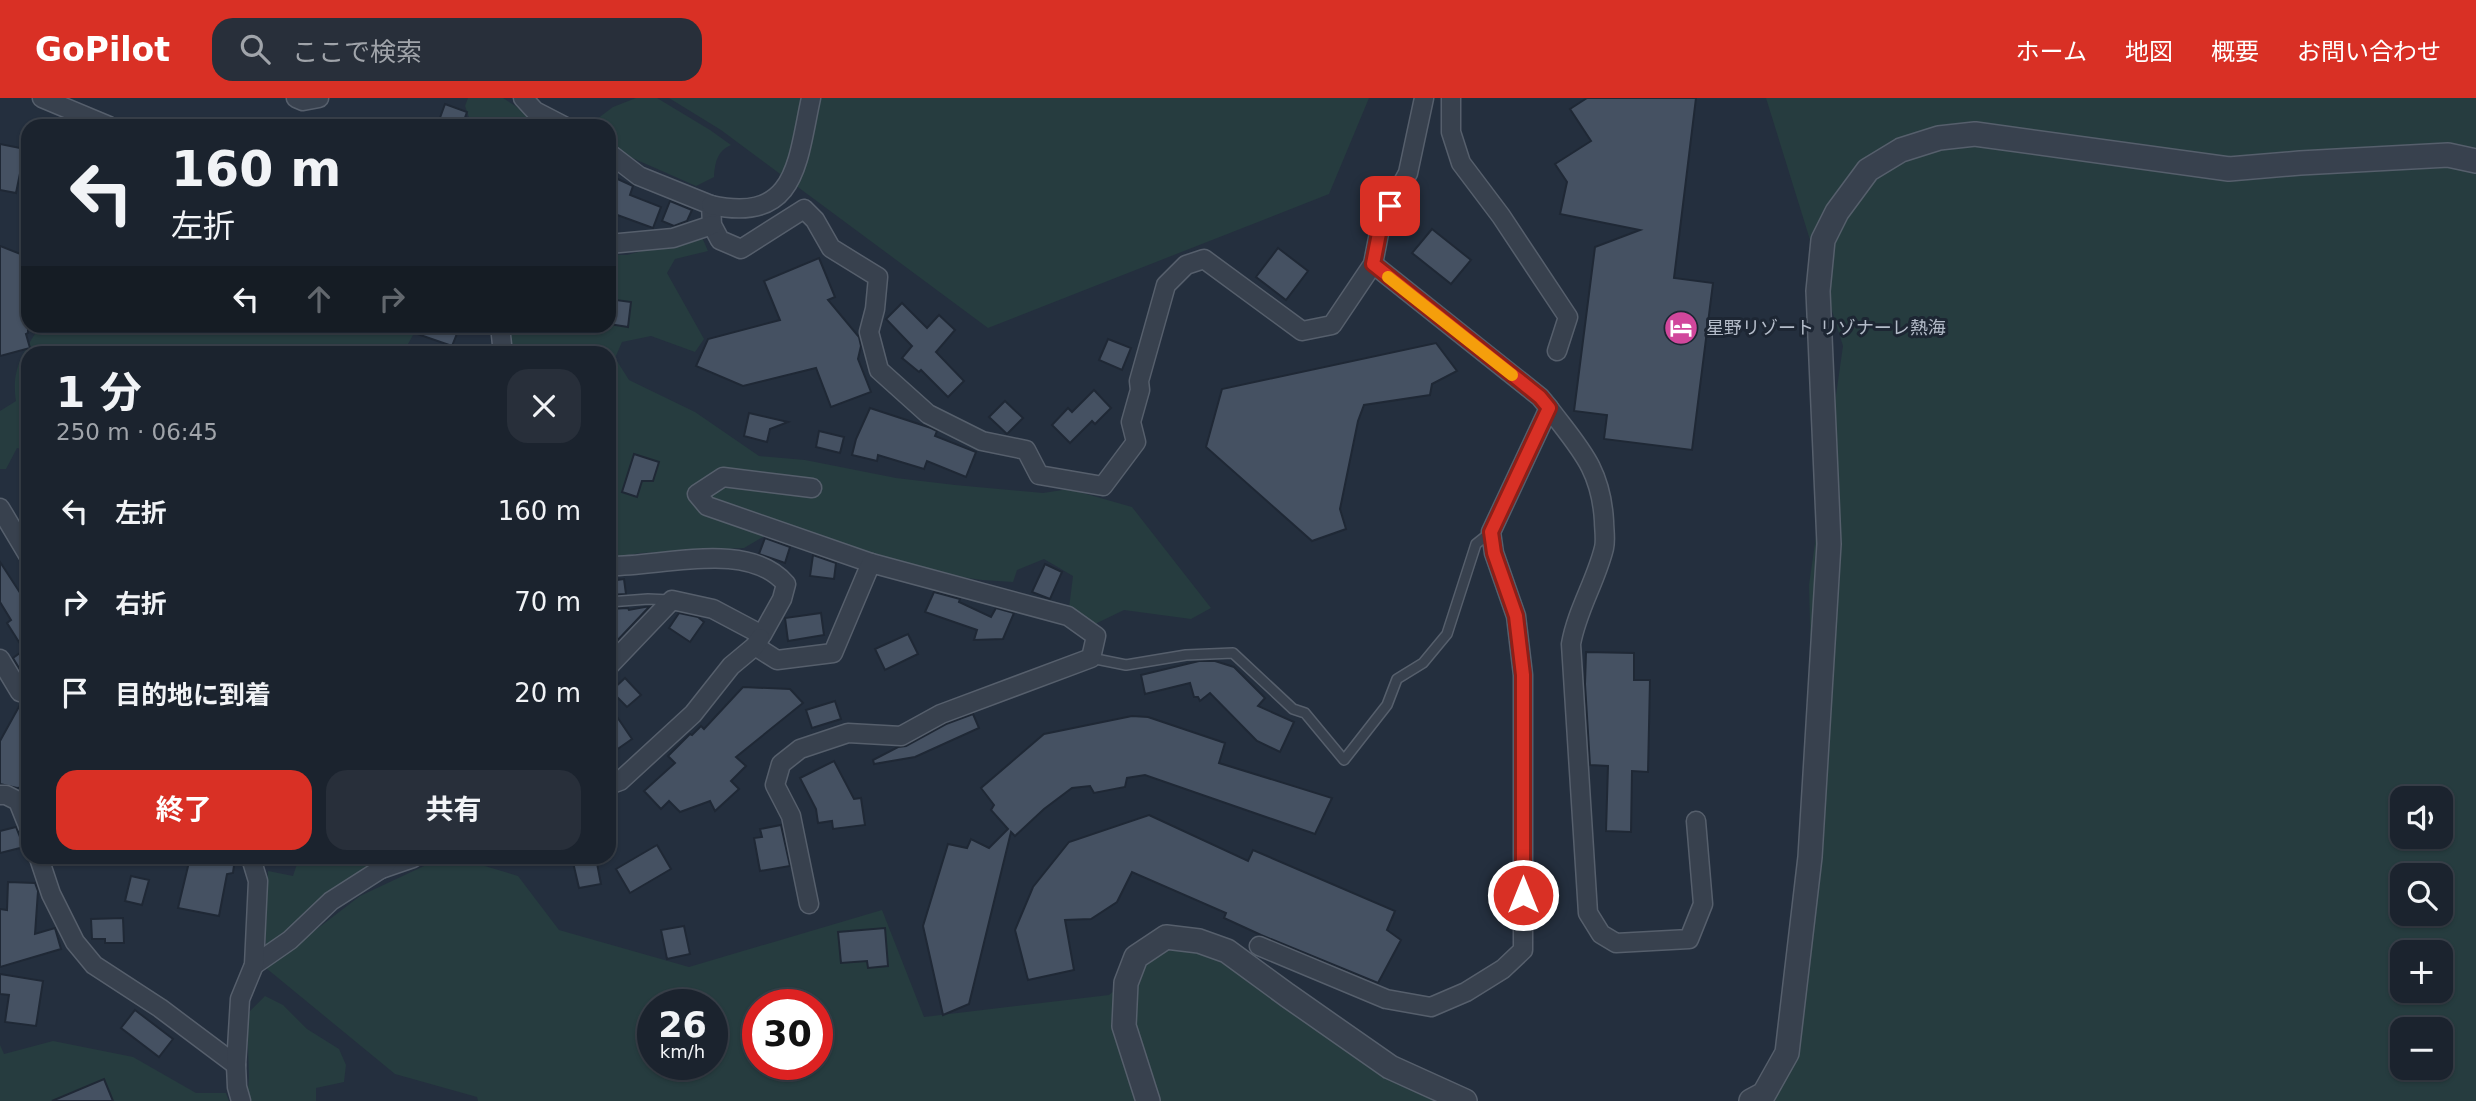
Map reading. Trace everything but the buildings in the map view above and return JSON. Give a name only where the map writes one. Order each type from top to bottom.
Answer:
[{"type":"street","points":[[42,98],[92,119]]},
{"type":"street","points":[[296,98],[303,101],[319,98]]},
{"type":"street","points":[[523,98],[535,111],[550,119]]},
{"type":"street","points":[[616,158],[639,176],[710,205],[731,210],[749,210],[766,205],[788,184],[802,149],[811,98]]},
{"type":"street","points":[[710,205],[712,225],[720,240],[741,249],[804,209],[815,220],[831,248],[878,277],[875,309],[869,332],[878,370],[929,414],[982,442],[1026,450],[1039,475],[1103,486],[1136,442],[1131,422],[1140,390],[1139,381],[1166,285],[1186,265],[1205,259],[1302,331],[1332,325],[1373,264],[1381,223],[1408,173],[1424,98]]},
{"type":"street","points":[[1451,98],[1451,132],[1461,163],[1501,216],[1568,317],[1558,351]]},
{"type":"street","points":[[1751,1101],[1764,1094],[1787,1053],[1810,857],[1829,544],[1818,291],[1823,240],[1837,212],[1868,170],[1901,150],[1939,138],[1975,134],[2229,169],[2448,155],[2476,162]]},
{"type":"street","points":[[616,243],[673,238],[712,225]]},
{"type":"street","points":[[1373,264],[1540,397],[1592,468],[1599,485],[1605,546],[1575,621],[1571,644],[1588,913],[1601,934],[1616,943],[1689,939],[1703,904],[1696,821]]},
{"type":"street","points":[[1259,946],[1386,999],[1432,1007],[1466,992],[1503,970],[1523,950],[1523,675],[1516,616],[1494,553],[1491,532],[1549,408]]},
{"type":"street","points":[[808,904],[791,816],[775,785],[781,764],[800,749],[848,733],[901,736],[941,714],[1090,658],[1097,636],[1068,616],[872,563],[707,506],[698,494],[723,477],[812,488]]},
{"type":"street","points":[[0,508],[21,543]]},
{"type":"street","points":[[616,565],[715,558],[757,563],[777,573],[786,584],[782,600],[759,641],[731,666],[692,714],[616,782]]},
{"type":"street","points":[[616,659],[672,600],[713,609],[759,641],[777,660],[832,653],[872,563]]},
{"type":"street","points":[[0,659],[20,692]]},
{"type":"street","points":[[0,795],[18,801],[21,808]]},
{"type":"street","points":[[41,864],[51,894],[75,942],[94,965],[160,1007],[236,1065]]},
{"type":"street","points":[[242,1101],[237,1087],[236,1065],[240,999],[254,965],[258,881],[253,864]]},
{"type":"street","points":[[254,965],[290,940],[331,901],[385,864]]},
{"type":"street","points":[[1148,1101],[1124,1026],[1126,983],[1136,957],[1166,937],[1199,941],[1227,951],[1390,1067],[1465,1101]]},
{"type":"lane","points":[[1090,658],[1126,665],[1186,655],[1233,653],[1293,709],[1305,713],[1344,760],[1388,705],[1397,679],[1423,663],[1447,634],[1476,544],[1491,532]]},
{"type":"lane","points":[[616,601],[648,598],[672,600]]},
{"type":"green space","points":[[468,98],[503,98],[535,119],[470,119],[465,106]]},
{"type":"green space","points":[[636,98],[657,98],[731,145],[718,158],[714,177],[696,186],[616,151],[616,119],[597,119],[613,107]]},
{"type":"green space","points":[[669,98],[1369,98],[1329,194],[988,328],[721,130]]},
{"type":"green space","points":[[1766,98],[2476,98],[2476,1101],[1751,1101],[1789,1075],[1817,894],[1809,585],[1843,346]]},
{"type":"green space","points":[[701,235],[708,251],[675,259],[667,273],[704,339],[695,352],[651,336],[622,342],[616,356],[616,346],[509,346],[507,333],[616,333],[616,255],[627,255]]},
{"type":"green space","points":[[36,333],[414,333],[407,346],[28,346]]},
{"type":"green space","points":[[21,360],[21,449],[17,448],[6,469],[0,469],[0,411],[16,401],[17,370]]},
{"type":"green space","points":[[616,360],[629,380],[695,412],[759,456],[805,460],[896,478],[955,485],[1043,493],[1069,489],[1132,507],[1211,608],[1191,619],[1124,610],[1095,624],[1068,616],[1073,576],[1044,559],[1017,570],[1013,582],[982,580],[900,568],[771,532],[744,548],[641,553],[616,557]]},
{"type":"green space","points":[[297,864],[371,864],[381,869],[265,957],[268,871],[293,876]]},
{"type":"green space","points":[[428,864],[478,864],[518,876],[559,930],[689,967],[882,910],[924,1017],[1109,995],[1160,951],[1200,949],[1439,1101],[478,1101],[477,1097],[395,1074],[266,968],[360,896]]},
{"type":"green space","points":[[265,996],[283,1005],[307,1029],[339,1049],[346,1065],[344,1082],[316,1088],[316,1101],[247,1101],[247,1014]]},
{"type":"green space","points":[[53,1041],[133,1057],[196,1093],[226,1093],[229,1101],[0,1101],[0,1045],[4,1054]]},
{"type":"slow traffic","points":[[1388,277],[1512,375]]},
{"type":"place","name":"星野リゾート リゾナーレ熱海","points":[[1681,328]]},
{"type":"route","points":[[1390,206],[1381,223],[1373,264],[1540,397],[1549,408],[1491,532],[1494,553],[1516,616],[1523,675],[1523,895]]}]
